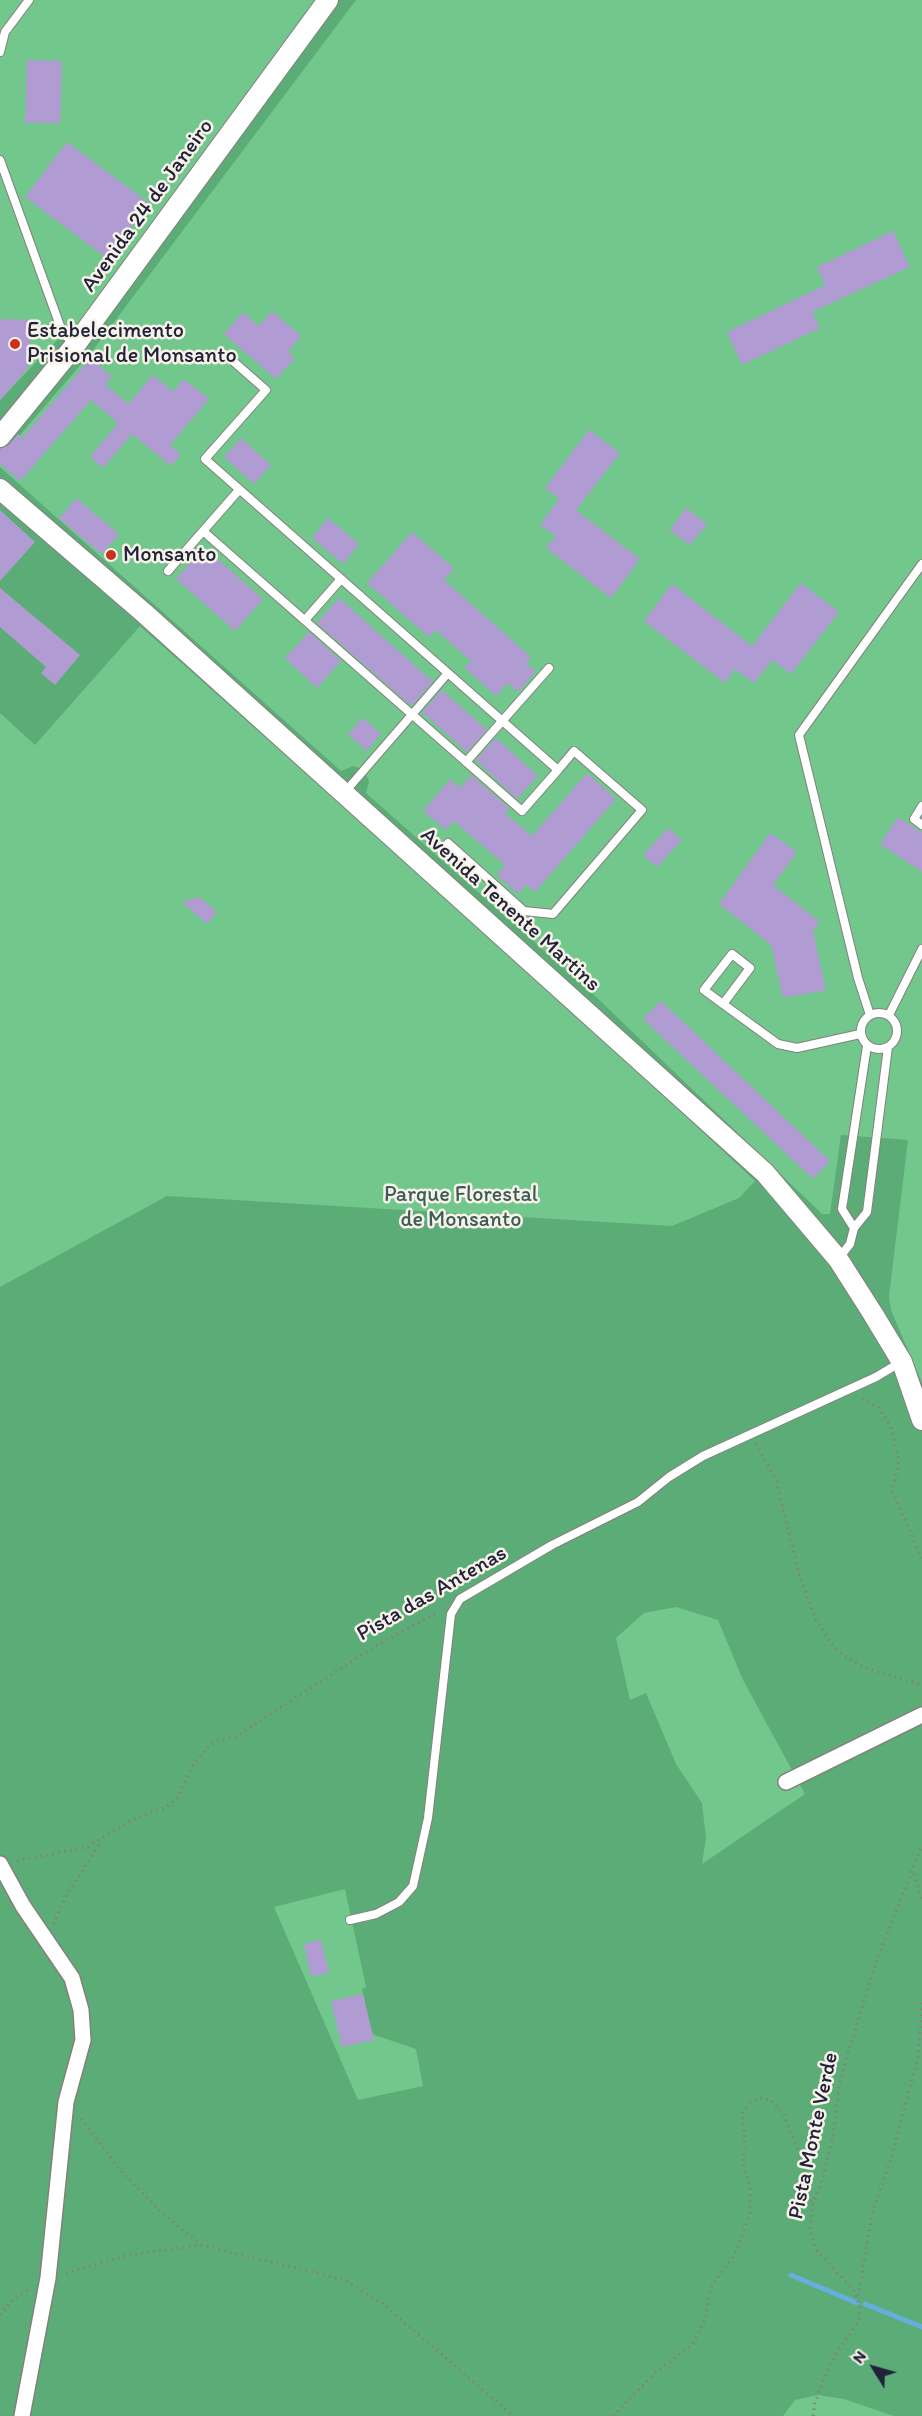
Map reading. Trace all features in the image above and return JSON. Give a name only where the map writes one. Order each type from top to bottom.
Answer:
[{"type":"street","name":"Avenida 24 de Janeiro","points":[[0,436],[76,344],[328,0]]},
{"type":"street","name":"Avenida Tenente Martins","points":[[0,489],[144,613],[345,792],[765,1173],[838,1259],[902,1362],[922,1420]]},
{"type":"street","points":[[786,1782],[922,1714]]},
{"type":"street","points":[[0,1865],[23,1906],[72,1978],[81,2010],[83,2040],[66,2102],[48,2278],[22,2416]]},
{"type":"lane","points":[[0,52],[5,32],[29,0]]},
{"type":"lane","points":[[0,160],[63,335],[76,344]]},
{"type":"lane","points":[[226,355],[266,390],[205,459],[558,770]]},
{"type":"lane","points":[[168,571],[239,490]]},
{"type":"lane","points":[[203,531],[522,811],[574,751],[642,810],[553,914],[524,911],[448,843]]},
{"type":"lane","points":[[870,1015],[858,978],[799,735],[922,564]]},
{"type":"lane","points":[[305,620],[341,579]]},
{"type":"lane","points":[[466,762],[549,668]]},
{"type":"lane","points":[[345,792],[448,673]]},
{"type":"lane","points":[[922,806],[914,819],[922,825]]},
{"type":"lane","points":[[889,1015],[922,949]]},
{"type":"lane","points":[[723,1004],[750,968],[732,954],[704,990],[723,1004],[778,1044],[797,1048],[860,1034]]},
{"type":"lane","points":[[854,1228],[842,1209],[867,1046],[860,1034],[862,1023],[870,1015],[880,1012],[889,1015],[897,1025],[897,1038],[888,1047],[878,1050],[867,1046]]},
{"type":"lane","points":[[838,1259],[850,1244],[854,1228],[867,1212],[888,1047]]},
{"type":"lane","name":"Pista das Antenas","points":[[460,1599],[552,1545],[638,1502],[669,1477],[703,1456],[843,1392],[902,1362]]},
{"type":"lane","points":[[350,1920],[376,1914],[399,1902],[414,1886],[428,1818],[451,1614],[460,1599]]},
{"type":"path","points":[[843,1392],[878,1407],[890,1425],[899,1461],[892,1491],[922,1558]]},
{"type":"path","points":[[750,1435],[777,1480],[800,1577],[816,1620],[830,1642],[844,1656],[865,1668],[922,1685]]},
{"type":"path","name":"Pista das Antenas","points":[[0,1865],[47,1853],[87,1847],[135,1818],[172,1804],[193,1766],[207,1748],[218,1740],[235,1737],[374,1647],[460,1599]]},
{"type":"path","points":[[45,1936],[60,1914],[67,1894],[80,1871],[102,1840]]},
{"type":"path","name":"Pista Monte Verde","points":[[858,2297],[816,2249],[810,2232],[812,2206],[824,2175],[833,2137],[839,2087],[848,2052],[876,1962],[922,1845]]},
{"type":"path","points":[[913,1872],[922,1900]]},
{"type":"path","points":[[813,2416],[817,2395],[828,2367],[859,2321],[858,2297],[873,2210],[892,2156],[918,2057],[922,2003]]},
{"type":"path","points":[[613,2416],[654,2374],[693,2344],[704,2322],[712,2285],[734,2256],[750,2214],[750,2188],[742,2164],[746,2140],[742,2114],[750,2103],[760,2098],[771,2100],[784,2115],[800,2155],[812,2206]]},
{"type":"path","points":[[66,2102],[121,2171],[162,2213],[202,2245]]},
{"type":"path","points":[[0,2315],[15,2297],[48,2278],[128,2255],[202,2245],[345,2280],[382,2304],[513,2416]]},
{"type":"green space","name":"Parque Florestal de Monsanto","points":[[0,0],[922,0],[922,2416],[0,2416]]},
{"type":"green space","points":[[328,0],[356,0],[90,354],[0,458],[0,400],[63,334],[76,344]]},
{"type":"green space","points":[[0,467],[341,771],[353,766],[364,770],[369,781],[366,793],[593,994],[822,1214],[830,1214],[841,1135],[908,1140],[889,1296],[891,1310],[922,1383],[922,2416],[894,2416],[844,2399],[818,2395],[795,2400],[783,2416],[0,2416],[0,1287],[167,1196],[672,1226],[739,1198],[755,1181],[569,1007],[140,626],[35,745],[0,713]],"holes":[[[676,1607],[718,1620],[743,1680],[805,1794],[702,1864],[706,1838],[702,1803],[676,1764],[646,1693],[630,1700],[616,1638],[644,1613]],[[345,1889],[366,1987],[362,1989],[372,2034],[416,2049],[423,2086],[358,2100],[274,1907]]]},
{"type":"building","points":[[27,60],[62,61],[60,123],[25,123]]},
{"type":"building","points":[[67,142],[149,203],[108,259],[25,197]]},
{"type":"building","points":[[893,231],[910,267],[812,312],[820,328],[742,365],[727,332],[825,285],[817,267]]},
{"type":"building","points":[[272,311],[301,336],[288,352],[295,358],[276,379],[224,334],[243,312],[259,326]]},
{"type":"building","name":"Estabelecimento Prisional de Monsanto","points":[[0,319],[32,320],[28,368],[0,400]]},
{"type":"building","points":[[91,358],[112,377],[105,384],[128,404],[153,375],[173,392],[184,379],[209,399],[170,445],[181,454],[171,466],[132,434],[103,468],[90,457],[118,423],[91,400],[20,481],[0,464],[0,449],[9,445],[18,434],[22,438]]},
{"type":"building","points":[[589,430],[620,453],[576,510],[640,559],[611,598],[546,548],[556,536],[540,525],[559,499],[545,488]]},
{"type":"building","points":[[241,438],[271,465],[254,484],[224,457]]},
{"type":"building","points":[[76,498],[119,534],[102,554],[59,519]]},
{"type":"building","points":[[686,508],[707,524],[690,545],[670,530]]},
{"type":"building","points":[[0,510],[35,542],[0,581]]},
{"type":"building","points":[[328,518],[359,544],[343,564],[312,538]]},
{"type":"building","points":[[412,532],[454,568],[444,580],[531,657],[526,663],[536,671],[518,692],[508,683],[496,696],[465,668],[471,661],[436,630],[429,637],[367,583]]},
{"type":"building","points":[[204,547],[263,599],[235,631],[176,579]]},
{"type":"building","points":[[801,583],[839,612],[791,674],[772,660],[754,683],[735,669],[725,683],[644,621],[672,584],[752,646]]},
{"type":"building","points":[[0,588],[80,655],[55,685],[41,673],[46,667],[0,627]]},
{"type":"building","points":[[339,598],[433,682],[413,704],[409,704],[317,623]]},
{"type":"building","points":[[309,632],[341,661],[317,688],[285,658]]},
{"type":"building","points":[[442,690],[487,730],[467,752],[422,712]]},
{"type":"building","points":[[362,718],[381,733],[367,751],[348,735]]},
{"type":"building","points":[[496,738],[538,776],[517,799],[476,760]]},
{"type":"building","points":[[587,773],[616,799],[535,892],[526,885],[518,894],[497,875],[505,865],[454,821],[446,830],[423,811],[450,779],[460,788],[471,775],[509,808],[505,813],[532,836]]},
{"type":"building","points":[[898,817],[922,833],[922,872],[880,844]]},
{"type":"building","points":[[668,828],[682,840],[657,867],[643,855]]},
{"type":"building","points":[[770,833],[797,852],[773,885],[820,922],[813,931],[826,990],[783,998],[771,945],[719,904]]},
{"type":"building","points":[[199,897],[217,912],[207,924],[182,902]]},
{"type":"building","points":[[661,1001],[830,1161],[813,1179],[643,1019]]},
{"type":"building","points":[[321,1940],[329,1973],[311,1976],[304,1944]]},
{"type":"building","points":[[363,1994],[374,2040],[342,2047],[331,2001]]},
{"type":"waterway","points":[[791,2275],[857,2303]]},
{"type":"waterway","points":[[865,2304],[922,2327]]},
{"type":"place","name":"Estabelecimento Prisional de Monsanto","points":[[15,344]]},
{"type":"place","name":"Monsanto","points":[[111,555]]}]
